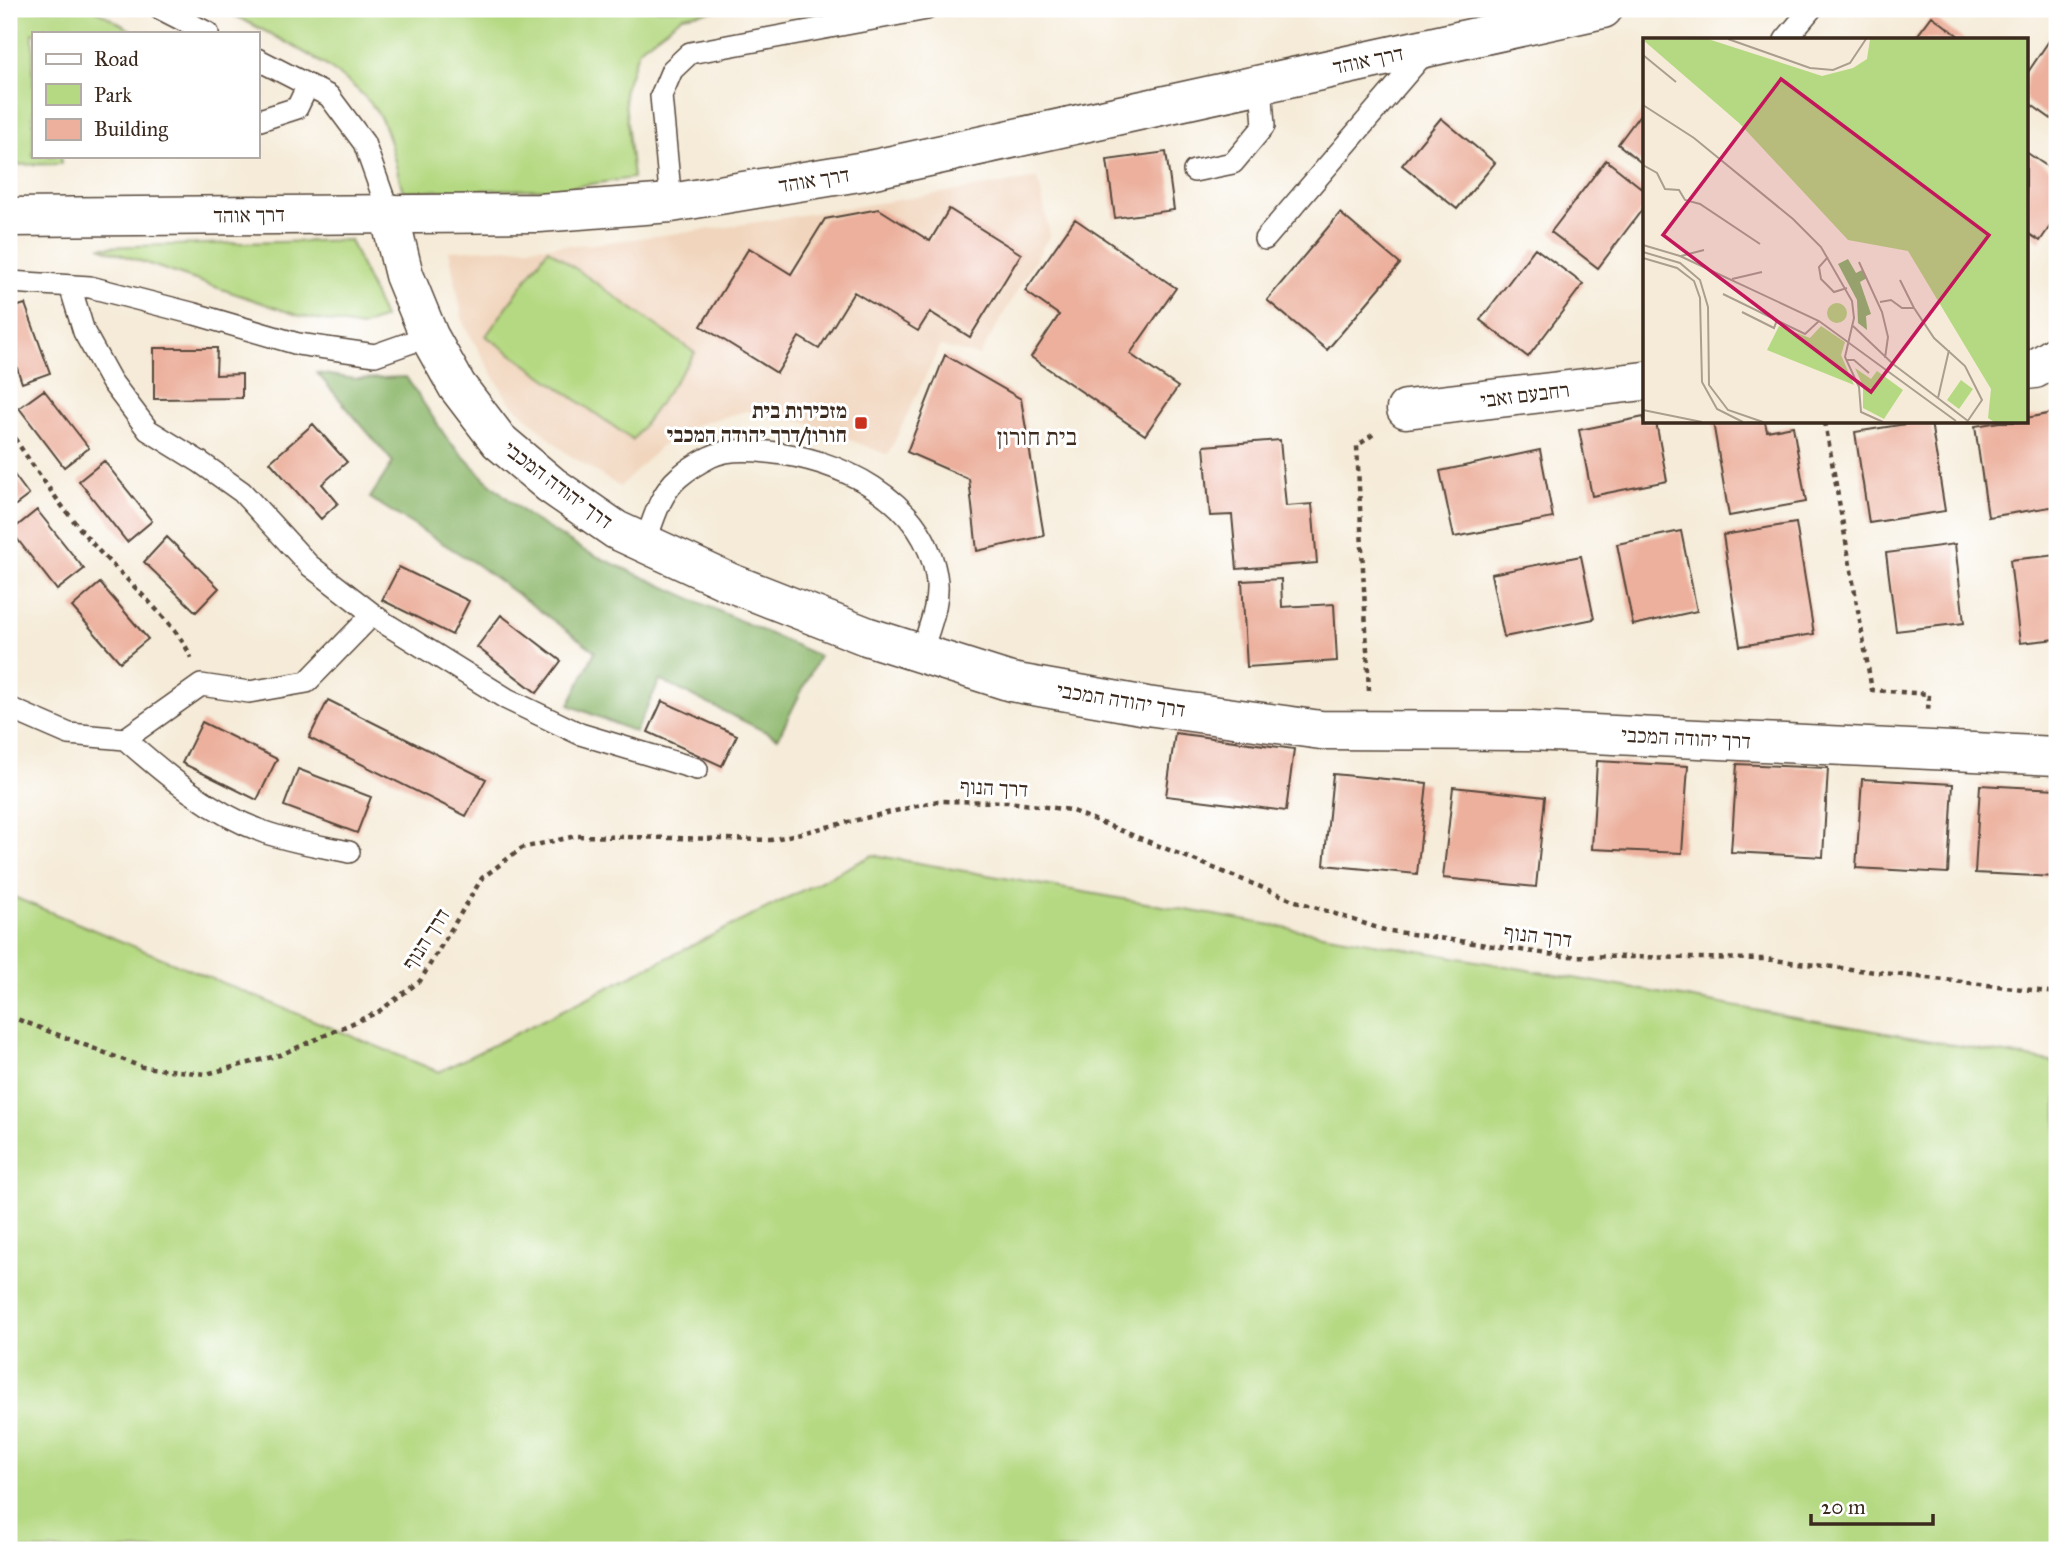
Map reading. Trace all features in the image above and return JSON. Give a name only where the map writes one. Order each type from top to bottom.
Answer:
[{"type":"street","name":"דרך אוהד","points":[[9,217],[539,213],[671,203],[866,171],[1603,9]]},
{"type":"street","name":"דרך יהודה המכבי","points":[[388,213],[404,275],[429,336],[457,386],[499,441],[551,485],[616,530],[730,583],[866,636],[1011,682],[1147,706],[1321,730],[1530,731],[2057,756]]},
{"type":"street","points":[[2028,370],[2035,369],[2057,355]]},
{"type":"street","name":"רחבעם זאבי","points":[[1406,408],[1643,381]]},
{"type":"lane","points":[[161,9],[206,32]]},
{"type":"lane","points":[[671,203],[661,96],[672,70],[690,53],[927,9]]},
{"type":"lane","points":[[1787,38],[1811,9]]},
{"type":"lane","points":[[1265,239],[1430,47]]},
{"type":"lane","points":[[259,60],[329,96],[364,143],[388,213]]},
{"type":"lane","points":[[1194,171],[1233,163],[1264,126],[1261,84]]},
{"type":"lane","points":[[259,120],[297,108],[308,85]]},
{"type":"lane","points":[[9,282],[90,287],[298,344],[375,355],[429,336]]},
{"type":"lane","points":[[70,286],[84,332],[111,381],[148,430],[242,492],[309,565],[373,614],[519,705],[580,734],[697,769]]},
{"type":"lane","points":[[645,543],[658,505],[677,478],[712,455],[751,450],[798,455],[854,475],[901,508],[926,541],[937,577],[936,605],[921,653]]},
{"type":"lane","points":[[125,738],[201,685],[249,692],[307,682],[373,614]]},
{"type":"lane","points":[[9,708],[69,734],[125,738],[171,780],[231,818],[266,833],[349,852]]},
{"type":"path","points":[[1371,730],[1357,446],[1406,408]]},
{"type":"path","points":[[1825,424],[1872,690],[1929,694],[1927,750]]},
{"type":"path","points":[[9,430],[52,495],[99,551],[181,640],[188,650],[201,685]]},
{"type":"path","name":"דרך הנוף","points":[[9,1016],[142,1067],[206,1074],[280,1055],[378,1012],[420,981],[482,878],[522,848],[576,836],[771,840],[938,801],[1008,802],[1070,810],[1293,900],[1384,930],[1562,956],[1764,959],[2057,993]]},
{"type":"shaded area","points":[[1038,178],[1050,235],[979,356],[940,346],[888,455],[808,423],[746,411],[695,425],[659,448],[620,487],[566,453],[508,400],[464,325],[449,251],[593,244],[726,227]]},
{"type":"green space","points":[[9,9],[94,9],[134,32],[32,32],[32,158],[61,158],[61,164],[9,165]]},
{"type":"green space","points":[[222,9],[724,9],[683,16],[639,49],[624,92],[633,178],[558,189],[403,191],[389,139],[372,105],[335,72],[312,57]]},
{"type":"green space","points":[[350,240],[384,318],[361,327],[300,316],[99,247]]},
{"type":"green space","points":[[548,249],[695,353],[633,440],[486,336]]},
{"type":"green space","points":[[317,373],[356,379],[406,377],[448,440],[485,479],[528,516],[585,551],[819,656],[778,738],[660,680],[635,732],[569,705],[595,651],[476,564],[370,498],[393,462]]},
{"type":"green space","points":[[873,855],[2057,1063],[2057,1550],[9,1550],[9,895],[439,1072]]},
{"type":"building","points":[[1932,16],[1961,38],[1916,38]]},
{"type":"building","points":[[2051,38],[2057,43],[2057,123],[2028,102],[2028,72]]},
{"type":"building","points":[[1643,110],[1643,164],[1618,144]]},
{"type":"building","points":[[1441,118],[1495,163],[1457,209],[1402,165]]},
{"type":"building","points":[[1166,152],[1174,210],[1115,218],[1107,160]]},
{"type":"building","points":[[2028,153],[2057,173],[2057,216],[2040,241],[2028,233]]},
{"type":"building","points":[[1606,160],[1643,189],[1643,208],[1598,268],[1551,232]]},
{"type":"building","points":[[879,209],[930,241],[949,209],[1021,254],[970,337],[930,312],[918,331],[854,292],[819,349],[799,337],[777,373],[701,326],[749,248],[791,274],[825,219]]},
{"type":"building","points":[[1340,213],[1400,264],[1327,350],[1267,300]]},
{"type":"building","points":[[1075,219],[1176,288],[1130,354],[1178,387],[1145,435],[1031,357],[1059,315],[1025,291]]},
{"type":"building","points":[[1535,248],[1583,284],[1528,357],[1480,320]]},
{"type":"building","points":[[25,304],[50,373],[22,383],[9,344],[9,309]]},
{"type":"building","points":[[154,348],[217,348],[216,375],[242,374],[242,398],[154,399]]},
{"type":"building","points":[[945,355],[1021,399],[1044,536],[977,551],[969,479],[907,452]]},
{"type":"building","points":[[44,390],[89,448],[64,467],[19,408]]},
{"type":"building","points":[[2053,413],[2057,441],[2057,506],[1988,517],[1975,426],[2028,424],[2028,418]]},
{"type":"building","points":[[1643,417],[1643,424],[1656,424],[1667,481],[1592,496],[1579,430]]},
{"type":"building","points":[[313,424],[347,462],[322,484],[338,503],[321,519],[270,462]]},
{"type":"building","points":[[1713,424],[1765,424],[1767,431],[1793,426],[1806,502],[1729,516]]},
{"type":"building","points":[[1905,424],[1931,424],[1945,511],[1869,523],[1855,432]]},
{"type":"building","points":[[1280,440],[1286,506],[1312,504],[1317,563],[1237,569],[1232,515],[1210,516],[1204,446]]},
{"type":"building","points":[[1540,450],[1553,518],[1454,537],[1440,471]]},
{"type":"building","points":[[104,461],[152,521],[127,542],[79,481]]},
{"type":"building","points":[[9,468],[29,495],[9,510]]},
{"type":"building","points":[[37,510],[84,569],[57,590],[11,531]]},
{"type":"building","points":[[1796,523],[1814,634],[1740,646],[1723,535]]},
{"type":"building","points":[[1681,531],[1697,611],[1633,625],[1617,544]]},
{"type":"building","points":[[167,537],[219,588],[196,612],[144,562]]},
{"type":"building","points":[[1955,544],[1964,623],[1896,631],[1886,553]]},
{"type":"building","points":[[2057,555],[2057,639],[2020,643],[2010,560]]},
{"type":"building","points":[[1581,556],[1594,619],[1504,637],[1491,574]]},
{"type":"building","points":[[399,567],[469,601],[452,635],[382,600]]},
{"type":"building","points":[[1281,579],[1282,607],[1334,604],[1337,661],[1247,667],[1242,581]]},
{"type":"building","points":[[100,583],[148,639],[120,662],[72,607]]},
{"type":"building","points":[[501,615],[561,661],[537,693],[477,647]]},
{"type":"building","points":[[328,700],[486,779],[466,816],[309,738]]},
{"type":"building","points":[[662,701],[737,735],[722,766],[648,732]]},
{"type":"building","points":[[202,722],[277,759],[257,800],[182,763]]},
{"type":"building","points":[[1175,733],[1294,749],[1286,811],[1166,796]]},
{"type":"building","points":[[1597,761],[1688,766],[1682,853],[1592,849]]},
{"type":"building","points":[[1737,764],[1828,768],[1823,857],[1731,852]]},
{"type":"building","points":[[298,769],[371,797],[357,833],[284,806]]},
{"type":"building","points":[[1333,774],[1427,783],[1417,874],[1324,865]]},
{"type":"building","points":[[1862,779],[1953,784],[1948,873],[1856,868]]},
{"type":"building","points":[[1980,785],[2057,789],[2057,877],[1975,873]]},
{"type":"building","points":[[1453,787],[1545,797],[1536,887],[1443,878]]},
{"type":"place","name":"מזכירות בית חורון/דרך יהודה המכבי","points":[[861,423]]},
{"type":"district","name":"בית חורון","points":[[1037,437]]}]
